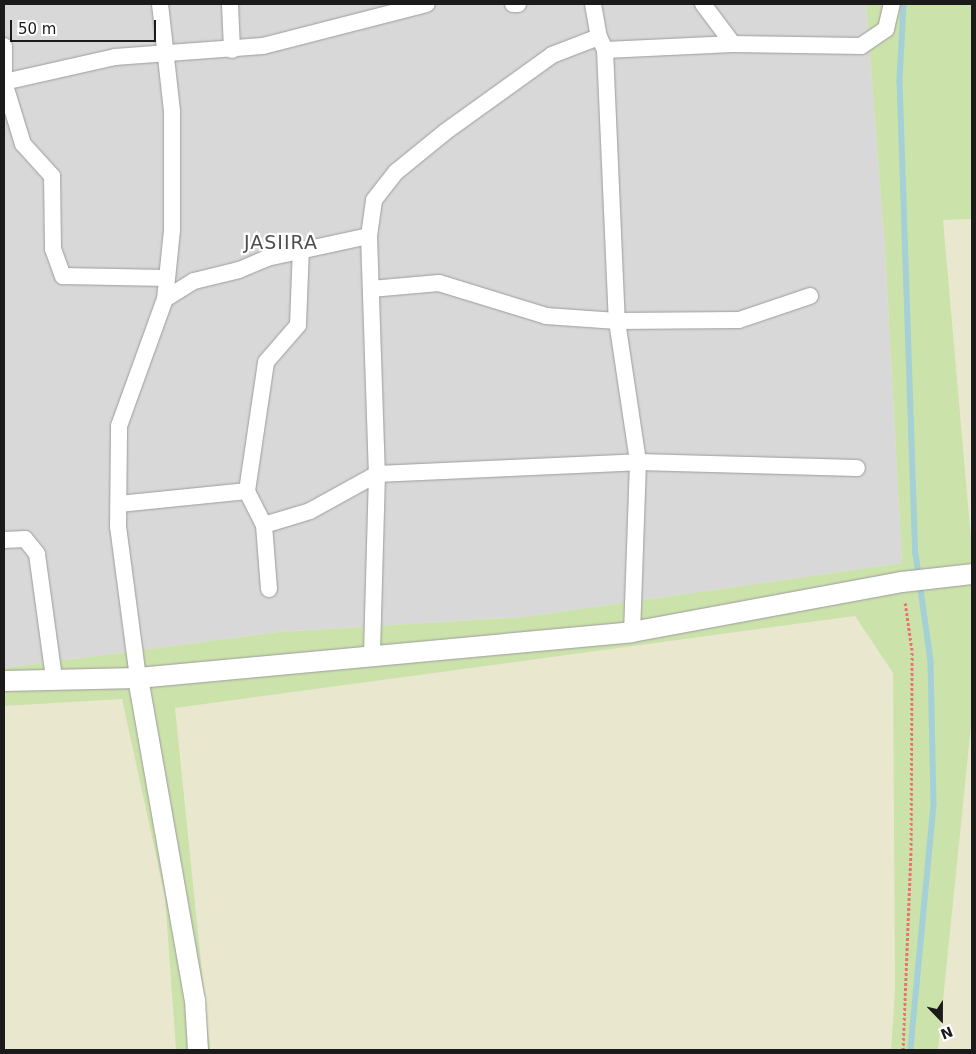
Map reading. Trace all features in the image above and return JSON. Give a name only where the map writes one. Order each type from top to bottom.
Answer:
[{"type":"street","points":[[160,4],[164,55],[172,111],[172,230],[165,299],[119,426],[118,527],[138,678],[195,1000],[198,1050]]},
{"type":"street","points":[[230,4],[232,50]]},
{"type":"street","points":[[4,82],[115,57],[232,50],[263,46],[427,4]]},
{"type":"street","points":[[513,4],[518,4]]},
{"type":"street","points":[[593,4],[602,44],[616,321],[638,462],[632,632]]},
{"type":"street","points":[[703,4],[733,44]]},
{"type":"street","points":[[372,656],[377,474],[369,236],[374,200],[396,172],[445,132],[552,54],[602,44],[861,46],[886,29],[892,4]]},
{"type":"street","points":[[4,46],[4,82],[23,144],[52,176],[53,249],[63,276],[167,278]]},
{"type":"street","points":[[165,299],[194,281],[240,270],[301,248],[369,236]]},
{"type":"street","points":[[269,589],[264,525],[247,491],[266,362],[298,325],[301,248]]},
{"type":"street","points":[[371,289],[439,283],[546,316],[616,321],[739,320],[810,296]]},
{"type":"street","points":[[264,525],[310,511],[377,474],[638,462],[857,468]]},
{"type":"street","points":[[119,504],[247,491]]},
{"type":"street","points":[[4,540],[25,539],[37,554],[54,678]]},
{"type":"street","points":[[4,681],[54,678],[138,678],[632,632],[902,582],[972,574]]},
{"type":"path","points":[[902,582],[912,650],[911,850],[903,1050]]},
{"type":"shaded area","points":[[4,4],[866,4],[885,250],[902,563],[524,617],[278,632],[4,668]]},
{"type":"green space","points":[[866,4],[972,4],[972,219],[943,220],[972,550],[972,716],[938,1050],[891,1050],[895,991],[893,673],[855,616],[175,708],[210,1050],[176,1050],[165,897],[122,699],[4,706],[4,668],[278,632],[524,617],[902,563],[885,250]]},
{"type":"green space","points":[[943,219],[972,219],[970,550]]},
{"type":"green space","points":[[855,616],[893,673],[895,991],[891,1050],[210,1050],[175,708]]},
{"type":"green space","points":[[122,698],[165,897],[176,1050],[4,1050],[4,706]]},
{"type":"green space","points":[[972,716],[972,1050],[938,1050]]},
{"type":"waterway","points":[[904,4],[900,81],[916,554],[931,661],[934,805],[911,1050]]},
{"type":"district","name":"JASIIRA","points":[[281,243]]}]
